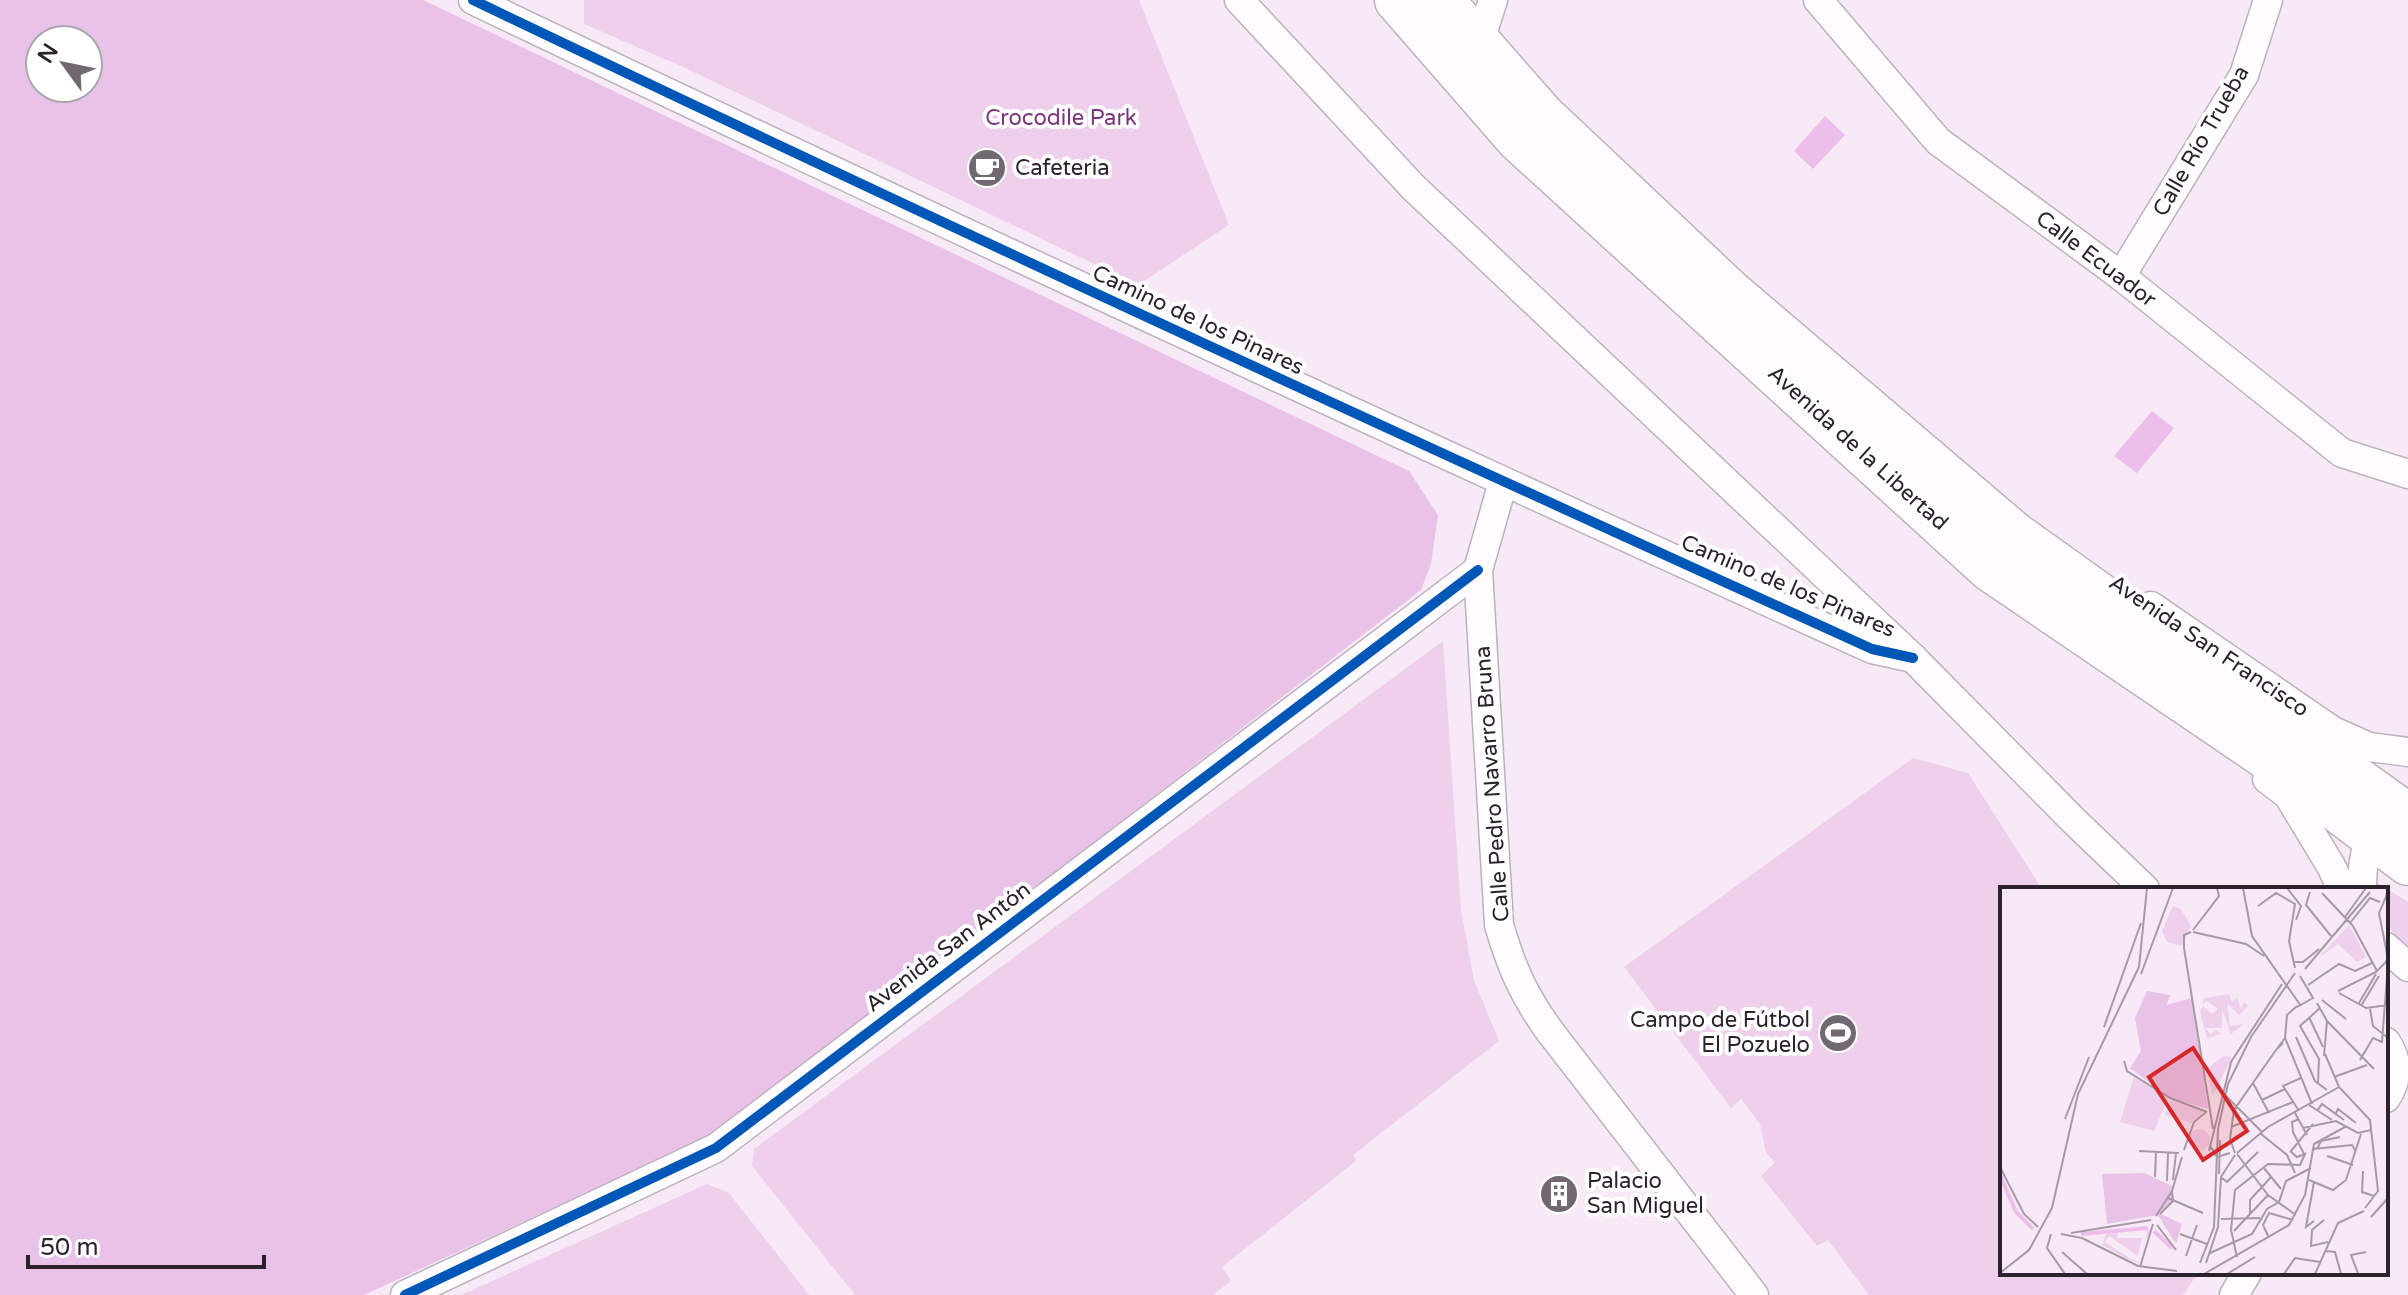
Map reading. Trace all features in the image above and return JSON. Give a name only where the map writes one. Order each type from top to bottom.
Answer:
[{"type":"main road","name":"Avenida de la Libertad","points":[[1397,0],[1519,140],[1990,569],[2271,760],[2395,812]]},
{"type":"main road","name":"Avenida de la Libertad","points":[[1441,0],[1542,115],[1730,292],[2014,534],[2319,750],[2395,812],[2408,863]]},
{"type":"street","name":"Camino de los Pinares","points":[[473,0],[1208,347],[1503,482],[1872,649],[1913,658]]},
{"type":"street","points":[[1239,0],[1413,187],[1913,658],[2143,887]]},
{"type":"street","points":[[1479,44],[1493,0]]},
{"type":"street","name":"Calle Ecuador","points":[[1818,0],[1938,141],[2121,276],[2342,453],[2408,474]]},
{"type":"street","name":"Calle Río Trueba","points":[[2121,276],[2244,75],[2268,0]]},
{"type":"street","name":"Calle Pedro Navarro Bruna","points":[[1503,482],[1478,570],[1499,925],[1513,970],[1532,1007],[1754,1295]]},
{"type":"street","name":"Avenida San Francisco","points":[[2014,534],[2053,539],[2333,731],[2369,747],[2408,752]]},
{"type":"street","name":"Avenida San Antón","points":[[405,1295],[716,1148],[1478,570]]},
{"type":"street","points":[[2183,701],[2199,729],[2288,795],[2341,887]]},
{"type":"street","points":[[2362,887],[2362,863],[2395,812]]},
{"type":"street","points":[[2388,949],[2408,967]]},
{"type":"street","points":[[2388,1046],[2394,1057],[2397,1077]]},
{"type":"street","points":[[2234,1295],[2246,1275]]},
{"type":"green space","name":"Crocodile Park","points":[[584,0],[1139,0],[1229,225],[1138,285],[683,67],[584,24]]},
{"type":"green space","points":[[1443,641],[1461,910],[1474,980],[1499,1041],[1353,1155],[1356,1161],[1222,1267],[1231,1281],[1213,1295],[855,1295],[752,1166],[754,1149]]},
{"type":"green space","name":"Campo de Fútbol El Pozuelo","points":[[1913,758],[1968,773],[2041,887],[2000,887],[2000,1275],[2197,1275],[2183,1295],[1869,1295],[1828,1240],[1817,1246],[1761,1176],[1775,1162],[1766,1153],[1760,1124],[1741,1099],[1731,1108],[1624,967]]},
{"type":"green space","points":[[2388,889],[2408,902],[2408,948],[2391,929]]},
{"type":"green space","points":[[707,1184],[729,1193],[809,1295],[461,1295]]},
{"type":"shaded area","points":[[0,0],[423,0],[1409,471],[1438,515],[1431,564],[1421,590],[719,1132],[364,1295],[0,1295]]},
{"type":"shaded area","points":[[1825,116],[1845,135],[1813,169],[1794,151]]},
{"type":"shaded area","points":[[2152,411],[2174,428],[2137,473],[2114,456]]},
{"type":"cycle path","points":[[473,0],[996,247],[1521,489],[1872,649],[1913,658]]},
{"type":"cycle path","points":[[405,1295],[716,1148],[1478,570]]},
{"type":"place","name":"Cafeteria","points":[[987,168]]},
{"type":"place","name":"Campo de Fútbol El Pozuelo","points":[[1838,1033]]},
{"type":"place","name":"Palacio San Miguel","points":[[1559,1194]]}]
